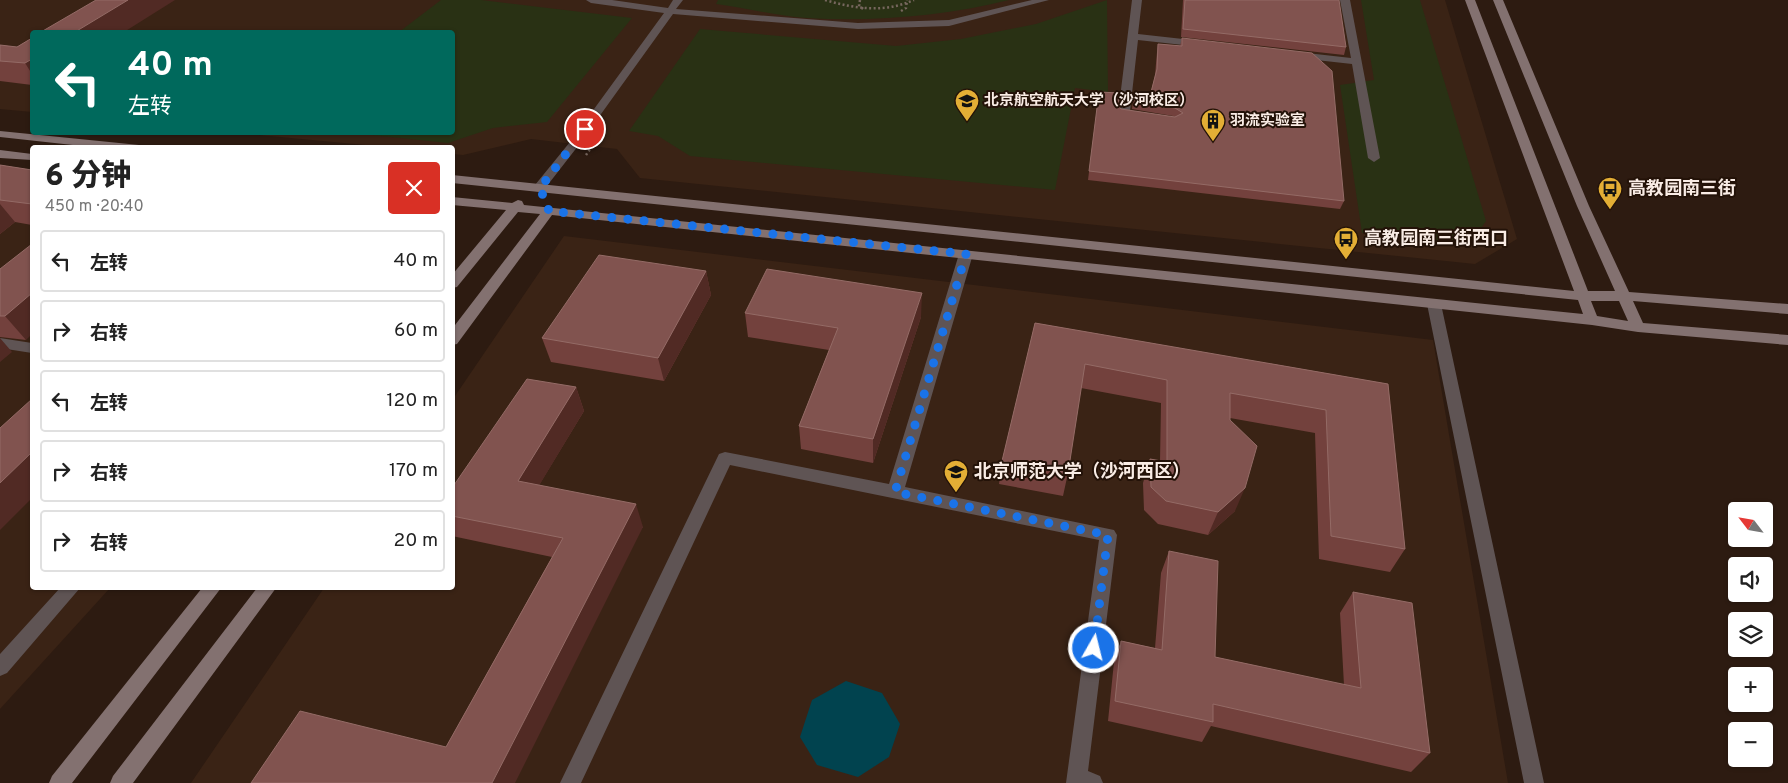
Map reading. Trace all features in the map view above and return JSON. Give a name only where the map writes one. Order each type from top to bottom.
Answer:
[{"type":"street","points":[[590,0],[670,11],[858,26],[949,23],[1044,0]]},
{"type":"street","points":[[455,280],[514,208],[540,188],[678,0]]},
{"type":"street","points":[[1137,0],[1124,114],[1153,118]]},
{"type":"street","points":[[1345,0],[1374,158]]},
{"type":"street","points":[[1470,0],[1592,320]]},
{"type":"street","points":[[1498,0],[1623,296],[1638,327]]},
{"type":"street","points":[[1133,36],[1211,45]]},
{"type":"street","points":[[1289,54],[1357,62]]},
{"type":"street","points":[[0,134],[109,145]]},
{"type":"street","points":[[0,154],[30,157]]},
{"type":"street","points":[[455,179],[1582,296],[1623,296],[1788,309]]},
{"type":"street","points":[[540,188],[549,211]]},
{"type":"street","points":[[455,201],[1592,320],[1638,327],[1788,340]]},
{"type":"street","points":[[455,336],[549,211]]},
{"type":"street","points":[[895,492],[966,254]]},
{"type":"street","points":[[1434,304],[1534,783]]},
{"type":"street","points":[[0,342],[30,348]]},
{"type":"street","points":[[570,783],[725,458],[1108,535],[1082,782]]},
{"type":"street","points":[[0,668],[70,590]]},
{"type":"street","points":[[58,783],[207,590]]},
{"type":"street","points":[[120,783],[265,590]]},
{"type":"path","points":[[826,0],[863,10],[914,0]]},
{"type":"shaded area","name":"北京航空航天大学（沙河校区）","points":[[0,0],[1445,0],[1517,239],[1475,264],[640,178],[617,149],[531,139],[463,155],[455,154],[455,145],[365,145],[258,135],[455,135],[455,30],[30,30],[30,112],[0,109]]},
{"type":"shaded area","points":[[0,180],[30,183],[30,590],[108,590],[0,709]]},
{"type":"shaded area","name":"北京师范大学（沙河西区）","points":[[564,236],[1433,340],[1508,783],[191,783],[323,590],[455,590],[455,396]]},
{"type":"green space","points":[[441,0],[481,0],[632,18],[547,122],[493,128],[448,143],[372,135],[455,135],[455,30],[402,30]]},
{"type":"green space","points":[[718,0],[1009,0],[985,6],[909,17],[832,19],[784,16],[716,4]]},
{"type":"green space","points":[[1107,0],[1108,92],[1075,88],[1055,190],[690,156],[658,136],[629,131],[700,29],[896,46],[961,39],[1036,24]]},
{"type":"green space","points":[[1361,0],[1420,0],[1486,221],[1469,245],[1362,233],[1340,85],[1374,80]]},
{"type":"water","points":[[846,681],[882,693],[900,724],[889,757],[858,777],[817,765],[800,737],[812,700]]},
{"type":"building","points":[[96,0],[128,0],[78,30],[44,30]]},
{"type":"building","points":[[1185,0],[1339,0],[1346,47],[1183,29]]},
{"type":"building","name":"羽流实验室","points":[[1182,38],[1312,53],[1332,71],[1344,201],[1089,171],[1099,92],[1119,93],[1118,105],[1121,109],[1175,117],[1183,113],[1175,108],[1134,101],[1134,94],[1150,96],[1157,69],[1158,44],[1182,46]]},
{"type":"building","points":[[30,39],[30,60],[25,63],[0,61],[0,45],[17,47]]},
{"type":"building","points":[[0,165],[30,170],[30,204],[0,200]]},
{"type":"building","points":[[30,246],[30,295],[5,316],[0,316],[0,269]]},
{"type":"building","points":[[599,255],[706,271],[658,358],[542,338]]},
{"type":"building","points":[[767,269],[922,293],[873,439],[799,426],[838,328],[745,313]]},
{"type":"building","points":[[1035,323],[1388,384],[1405,549],[1331,536],[1326,410],[1230,393],[1230,420],[1257,446],[1245,488],[1218,512],[1166,501],[1151,487],[1150,459],[1167,462],[1167,380],[1085,364],[1068,473],[1002,461]]},
{"type":"building","points":[[527,379],[576,387],[518,481],[636,504],[492,783],[251,783],[300,711],[446,747],[563,538],[455,517],[455,484]]},
{"type":"building","points":[[30,401],[30,454],[0,483],[0,428]]},
{"type":"building","points":[[1169,551],[1218,561],[1215,657],[1361,688],[1353,592],[1412,603],[1430,753],[1213,704],[1213,722],[1115,701],[1121,641],[1162,650]]},
{"type":"place","name":"北京航空航天大学（沙河校区）","points":[[967,122]]},
{"type":"place","name":"羽流实验室","points":[[1213,142]]},
{"type":"place","name":"高教园南三街","points":[[1610,210]]},
{"type":"place","name":"高教园南三街西口","points":[[1346,260]]},
{"type":"place","name":"北京师范大学（沙河西区）","points":[[956,493]]},
{"type":"route","points":[[585,129],[540,188],[549,211],[966,254],[959,283],[895,492],[1108,535],[1094,648]]}]
